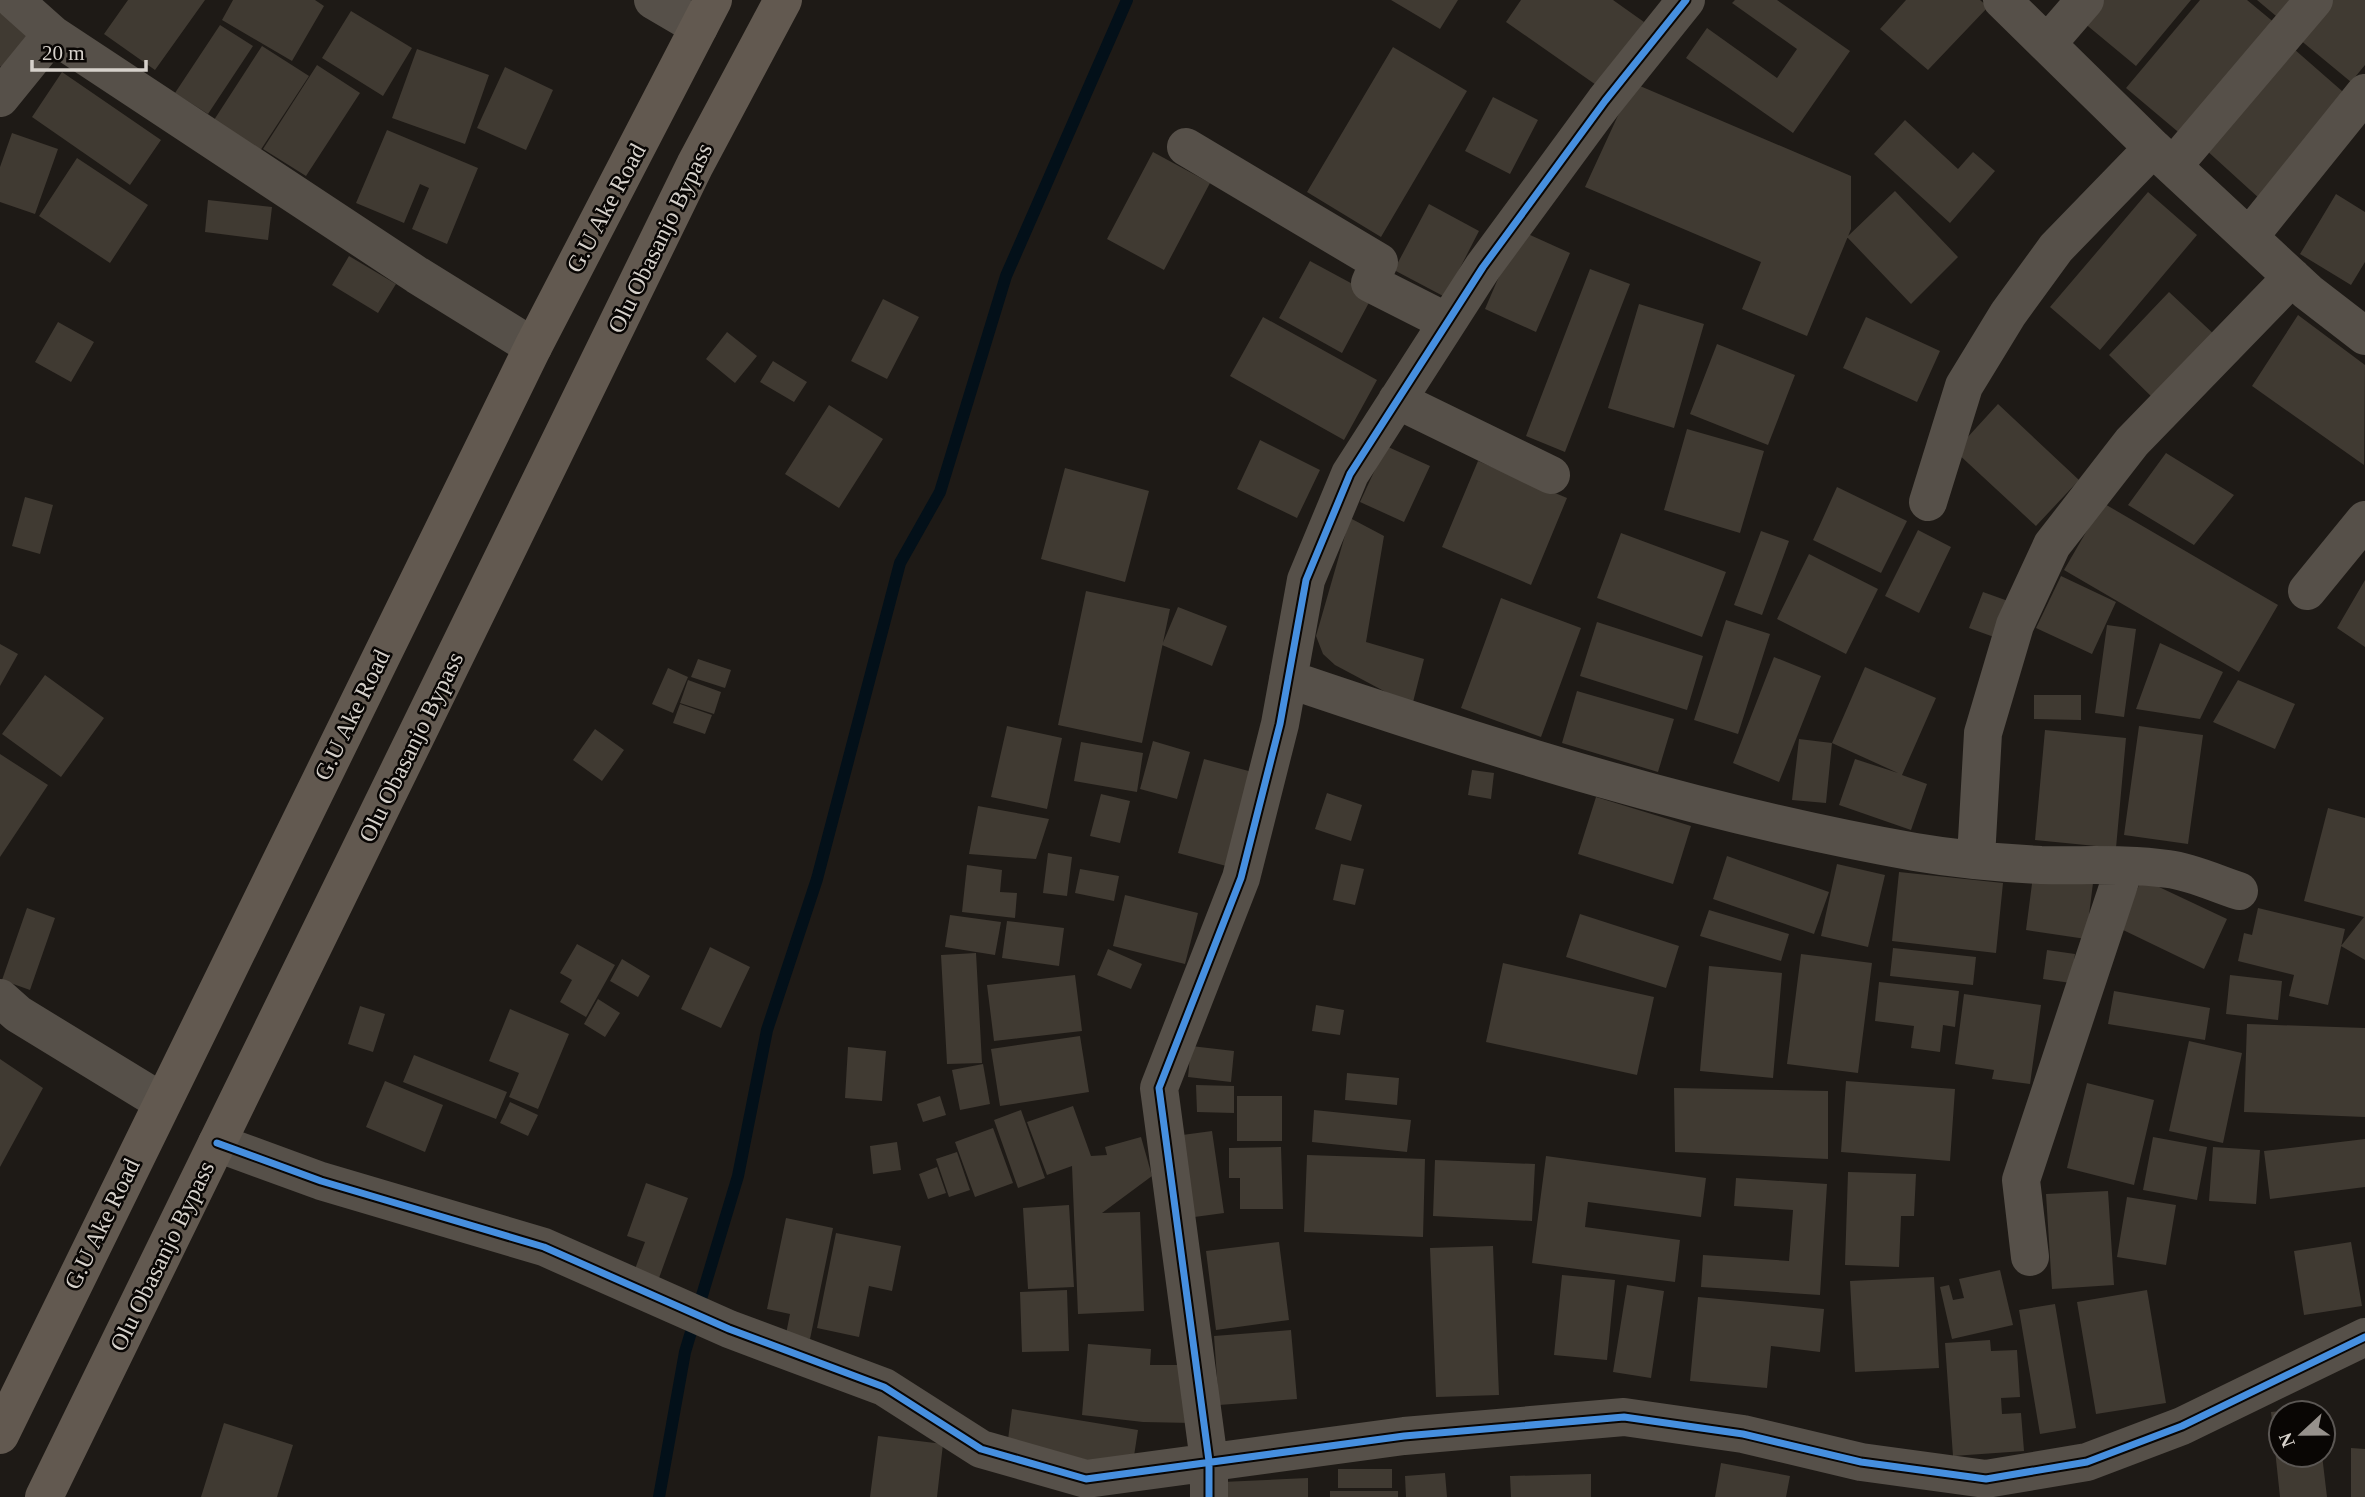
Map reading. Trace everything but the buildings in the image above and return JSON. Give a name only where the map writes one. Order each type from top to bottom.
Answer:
[{"type":"main road","name":"Olu Obasanjo Bypass","points":[[44,1497],[695,165],[783,0]]},
{"type":"main road","name":"G.U Ake Road","points":[[0,1435],[533,347],[706,13]]},
{"type":"street","points":[[13,0],[52,34],[417,275],[533,347]]},
{"type":"street","points":[[653,0],[706,13]]},
{"type":"street","points":[[1209,1479],[1159,1088],[1241,878],[1280,724],[1306,580],[1350,474],[1483,267],[1605,101],[1686,0]]},
{"type":"street","points":[[2002,0],[2163,157],[2292,277],[2361,324]]},
{"type":"street","points":[[2047,44],[2085,0]]},
{"type":"street","points":[[1928,502],[1964,386],[2008,314],[2056,248],[2163,157],[2314,0]]},
{"type":"street","points":[[0,99],[52,34]]},
{"type":"street","points":[[2249,237],[2365,93]]},
{"type":"street","points":[[1186,147],[1379,262],[1370,283],[1447,322]]},
{"type":"street","points":[[1976,859],[1983,733],[2015,625],[2052,544],[2132,442],[2292,277]]},
{"type":"street","points":[[1397,400],[1551,475]]},
{"type":"street","points":[[2307,591],[2365,520]]},
{"type":"street","points":[[1288,679],[1494,749],[1642,791],[1916,852],[2040,864],[2171,869],[2239,891]]},
{"type":"street","points":[[2029,1257],[2021,1180],[2125,866]]},
{"type":"street","points":[[0,998],[18,1014],[162,1102]]},
{"type":"street","points":[[217,1143],[321,1181],[544,1247],[729,1329],[884,1387],[981,1450],[1086,1479],[1150,1473],[1209,1479],[1404,1436],[1624,1418],[1743,1434],[1861,1462],[1932,1484],[1986,1479],[2087,1462],[2182,1426],[2365,1337]]},
{"type":"waterway","points":[[659,1497],[685,1352],[738,1176],[767,1030],[817,879],[900,563],[940,492],[1006,276],[1127,0]]},
{"type":"cycle path","points":[[1209,1497],[1209,1461],[1159,1088],[1241,878],[1280,724],[1306,580],[1350,474],[1483,267],[1605,101],[1686,0]]},
{"type":"cycle path","points":[[217,1143],[321,1181],[544,1247],[729,1329],[884,1387],[981,1449],[1086,1479],[1404,1436],[1624,1417],[1743,1434],[1861,1462],[1986,1479],[2087,1462],[2182,1426],[2365,1337]]}]
